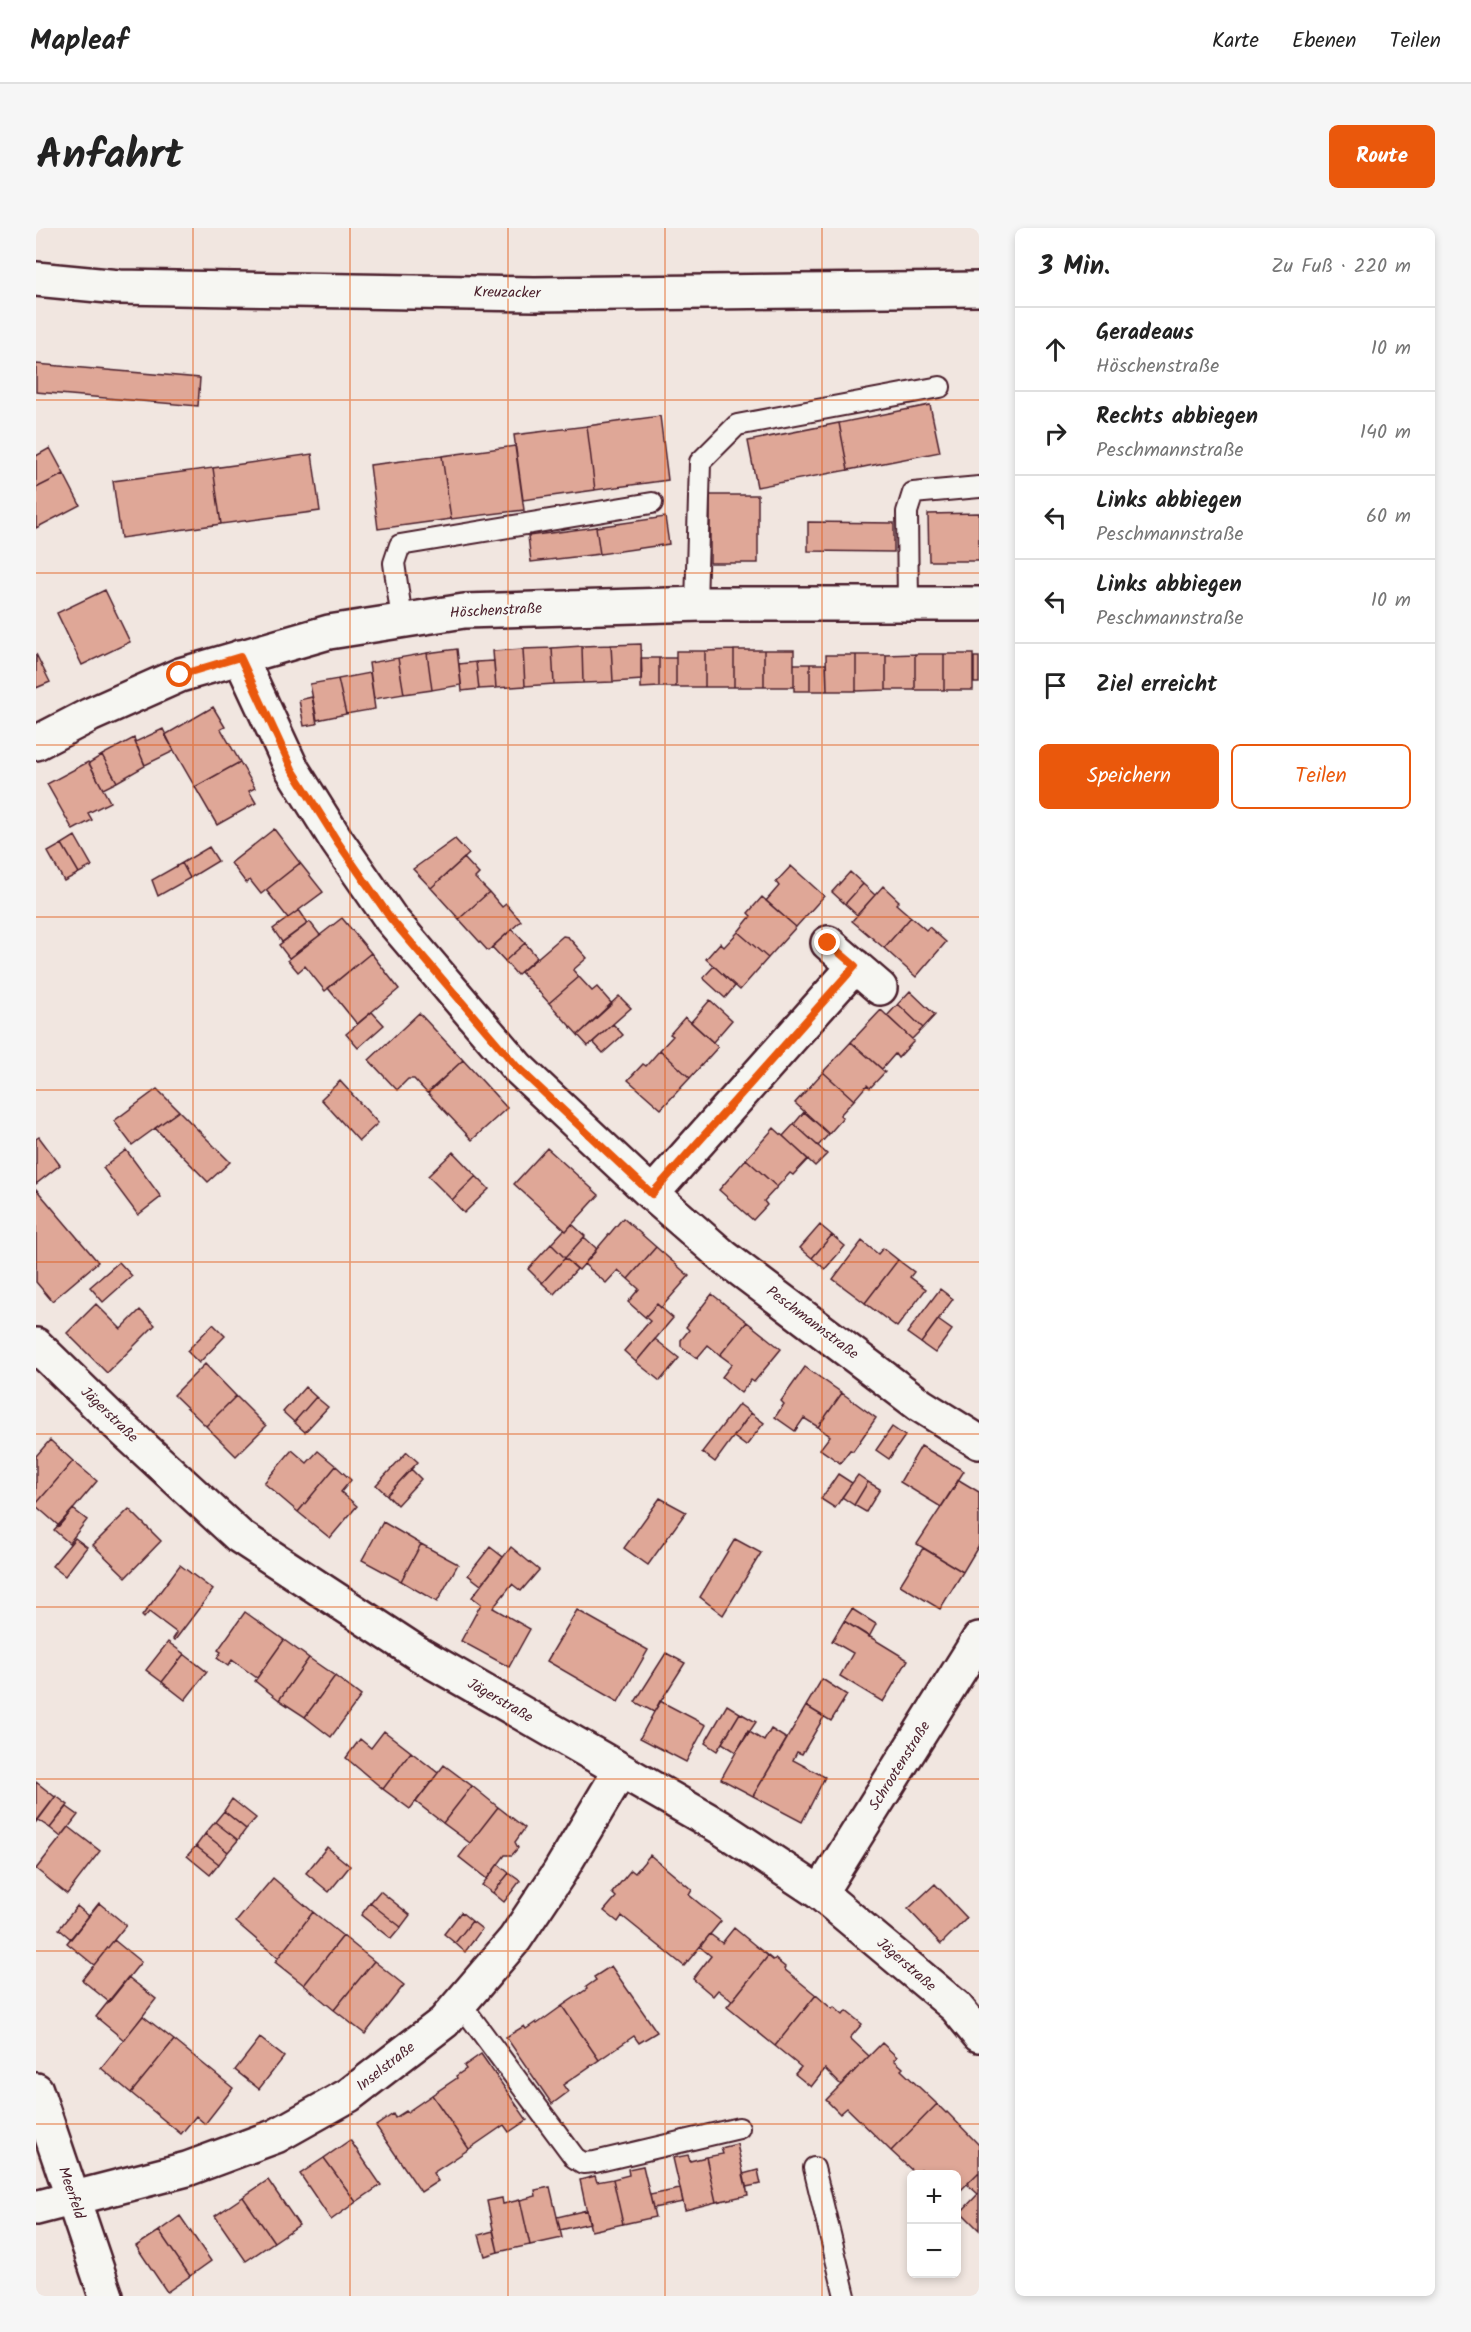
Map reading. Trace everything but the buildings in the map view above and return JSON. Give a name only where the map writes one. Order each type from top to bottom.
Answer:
[{"type":"street","name":"Kreuzacker","points":[[36,279],[119,287],[535,294],[979,289]]},
{"type":"street","name":"Höschenstraße","points":[[36,743],[90,715],[180,675],[329,632],[464,610],[696,604],[979,604]]},
{"type":"street","name":"Peschmannstraße","points":[[240,657],[292,769],[337,841],[391,919],[517,1067],[652,1194],[724,1257],[920,1405],[979,1442]]},
{"type":"street","points":[[828,943],[879,988]]},
{"type":"street","points":[[652,1194],[855,966]]},
{"type":"street","name":"Jägerstraße","points":[[36,1345],[114,1421],[239,1536],[418,1654],[720,1827],[820,1893],[956,2007],[979,2035]]},
{"type":"street","name":"Schrootenstraße","points":[[820,1893],[979,1639]]},
{"type":"street","name":"Inselstraße","points":[[36,2208],[187,2169],[276,2136],[349,2095],[444,2022],[515,1939],[559,1873],[620,1771]]},
{"type":"street","name":"Meerfeld","points":[[36,2090],[106,2296]]},
{"type":"lane","points":[[696,604],[700,462],[737,425],[940,387]]},
{"type":"lane","points":[[908,604],[907,512],[913,493],[979,487]]},
{"type":"lane","points":[[402,620],[394,563],[400,545],[652,503]]},
{"type":"lane","points":[[460,2003],[575,2158],[583,2163],[739,2127]]},
{"type":"lane","points":[[814,2168],[845,2296]]},
{"type":"route","points":[[180,675],[240,657],[292,769],[337,841],[391,919],[517,1067],[652,1194],[855,966],[828,943]]}]
